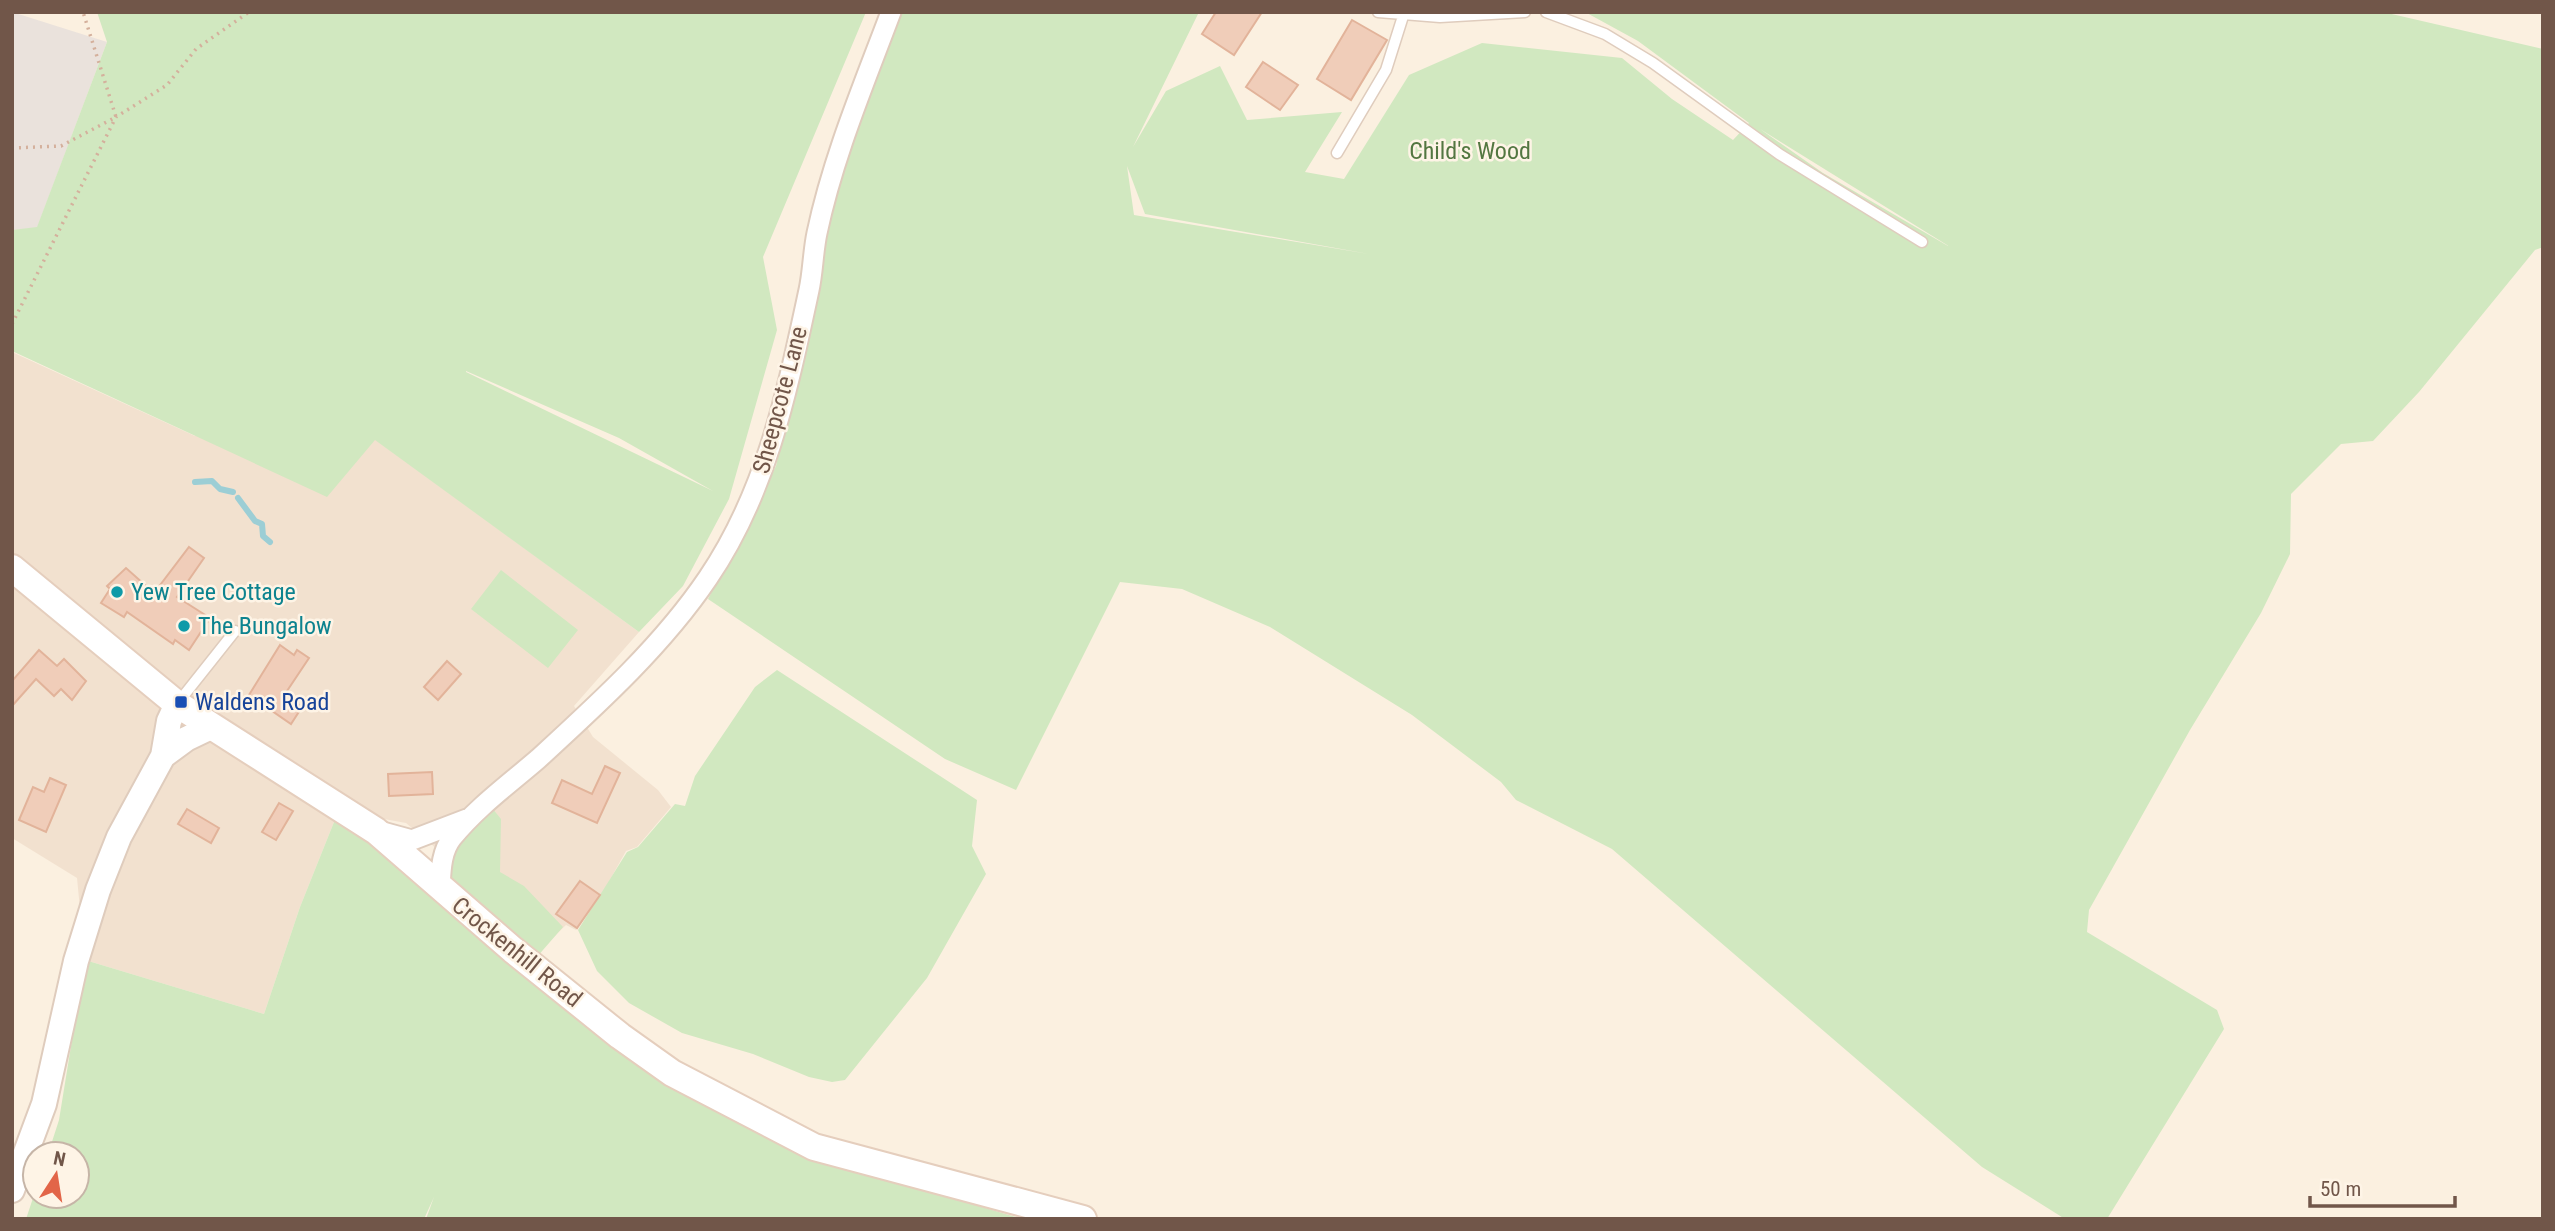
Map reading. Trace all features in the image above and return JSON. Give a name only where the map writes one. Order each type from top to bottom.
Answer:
[{"type":"main road","name":"Crockenhill Road","points":[[12,568],[177,704],[376,831],[439,888],[620,1036],[672,1073],[814,1147],[1083,1219]]},
{"type":"street","name":"Sheepcote Lane","points":[[439,888],[442,862],[451,840],[471,818],[580,721],[671,626],[709,577],[737,527],[761,479],[777,426],[809,288],[817,234],[835,163],[891,12]]},
{"type":"street","points":[[12,1190],[44,1104],[76,961],[98,890],[119,837],[163,756],[169,721],[177,704]]},
{"type":"street","points":[[163,756],[186,739],[211,727]]},
{"type":"street","name":"Sheepcote Lane","points":[[376,831],[412,840],[471,818]]},
{"type":"lane","points":[[1378,12],[1440,17],[1525,12]]},
{"type":"lane","points":[[1546,12],[1605,34],[1653,63],[1779,154],[1922,242]]},
{"type":"lane","points":[[1338,153],[1386,70],[1404,13]]},
{"type":"lane","points":[[177,704],[235,631]]},
{"type":"path","points":[[12,324],[116,117],[83,12]]},
{"type":"path","points":[[12,148],[61,146],[116,117],[167,85],[196,49],[249,12]]},
{"type":"shaded area","points":[[12,12],[107,42],[37,228],[12,230]]},
{"type":"shaded area","points":[[12,352],[195,436],[375,439],[639,632],[574,706],[593,737],[658,790],[671,807],[637,847],[626,851],[602,894],[576,930],[566,925],[536,954],[455,864],[406,823],[384,819],[336,791],[338,812],[300,907],[264,1014],[85,960],[77,878],[12,838]]},
{"type":"green space","points":[[97,12],[866,12],[763,257],[777,330],[729,499],[683,586],[639,632],[375,440],[327,497],[12,351],[12,230],[37,227],[107,42]],"holes":[[[466,371],[619,438],[713,491]]]},
{"type":"green space","name":"Child's Wood","points":[[899,12],[1199,12],[1133,147],[1166,91],[1220,66],[1247,120],[1342,112],[1305,172],[1344,179],[1409,75],[1482,43],[1622,58],[1672,99],[1733,140],[1749,123],[1638,41],[1585,12],[2383,12],[2543,49],[2543,247],[2535,250],[2419,392],[2373,441],[2341,444],[2291,494],[2290,554],[2261,613],[2190,730],[2089,910],[2087,932],[2217,1010],[2224,1029],[2107,1219],[2065,1219],[1982,1167],[1612,849],[1516,800],[1501,782],[1412,715],[1270,627],[1182,589],[1120,582],[1016,790],[945,759],[708,599],[776,466],[815,295],[833,196]],"holes":[[[1760,129],[1947,245],[1948,246],[1823,173]],[[1127,166],[1145,214],[1369,254],[1134,215]]]},
{"type":"green space","points":[[501,570],[578,630],[548,668],[471,609]]},
{"type":"green space","points":[[777,670],[977,800],[972,846],[986,874],[927,978],[845,1080],[832,1082],[809,1077],[753,1054],[682,1033],[629,1003],[597,971],[578,930],[627,852],[638,847],[675,804],[685,806],[695,776],[755,687]]},
{"type":"green space","points":[[492,808],[501,819],[500,872],[524,886],[563,927],[536,958],[446,887],[456,843]]},
{"type":"green space","points":[[338,812],[667,1081],[912,1186],[1022,1219],[426,1219],[434,1197],[424,1219],[26,1219],[29,1210],[91,1210],[91,1140],[53,1140],[59,1120],[85,960],[264,1014],[300,907]]},
{"type":"building","points":[[1216,12],[1262,12],[1234,55],[1202,34]]},
{"type":"building","points":[[1352,20],[1387,40],[1351,100],[1317,79]]},
{"type":"building","points":[[1263,62],[1298,85],[1280,110],[1246,87]]},
{"type":"building","points":[[189,547],[204,558],[177,597],[210,618],[189,650],[175,640],[173,644],[127,612],[124,617],[101,603],[110,589],[107,586],[126,568],[154,593]]},
{"type":"building","points":[[280,645],[294,655],[297,650],[309,658],[285,694],[302,707],[291,724],[249,695]]},
{"type":"building","points":[[39,650],[57,666],[64,659],[86,681],[72,700],[61,689],[54,696],[36,679],[12,706],[12,681]]},
{"type":"building","points":[[447,661],[461,674],[438,700],[424,687]]},
{"type":"building","points":[[605,766],[620,773],[597,823],[552,803],[562,780],[592,794]]},
{"type":"building","points":[[432,772],[433,794],[389,796],[388,774]]},
{"type":"building","points":[[50,778],[66,785],[46,832],[19,820],[33,787],[44,792]]},
{"type":"building","points":[[279,803],[293,811],[276,840],[262,832]]},
{"type":"building","points":[[187,809],[219,828],[211,843],[178,824]]},
{"type":"building","points":[[580,881],[600,895],[577,928],[556,914]]},
{"type":"waterway","points":[[195,482],[212,481],[220,489],[233,492]]},
{"type":"waterway","points":[[238,498],[255,521],[262,524],[263,536],[270,542]]},
{"type":"place","name":"Yew Tree Cottage","points":[[117,592]]},
{"type":"place","name":"The Bungalow","points":[[184,626]]},
{"type":"place","name":"Waldens Road","points":[[181,702]]}]
